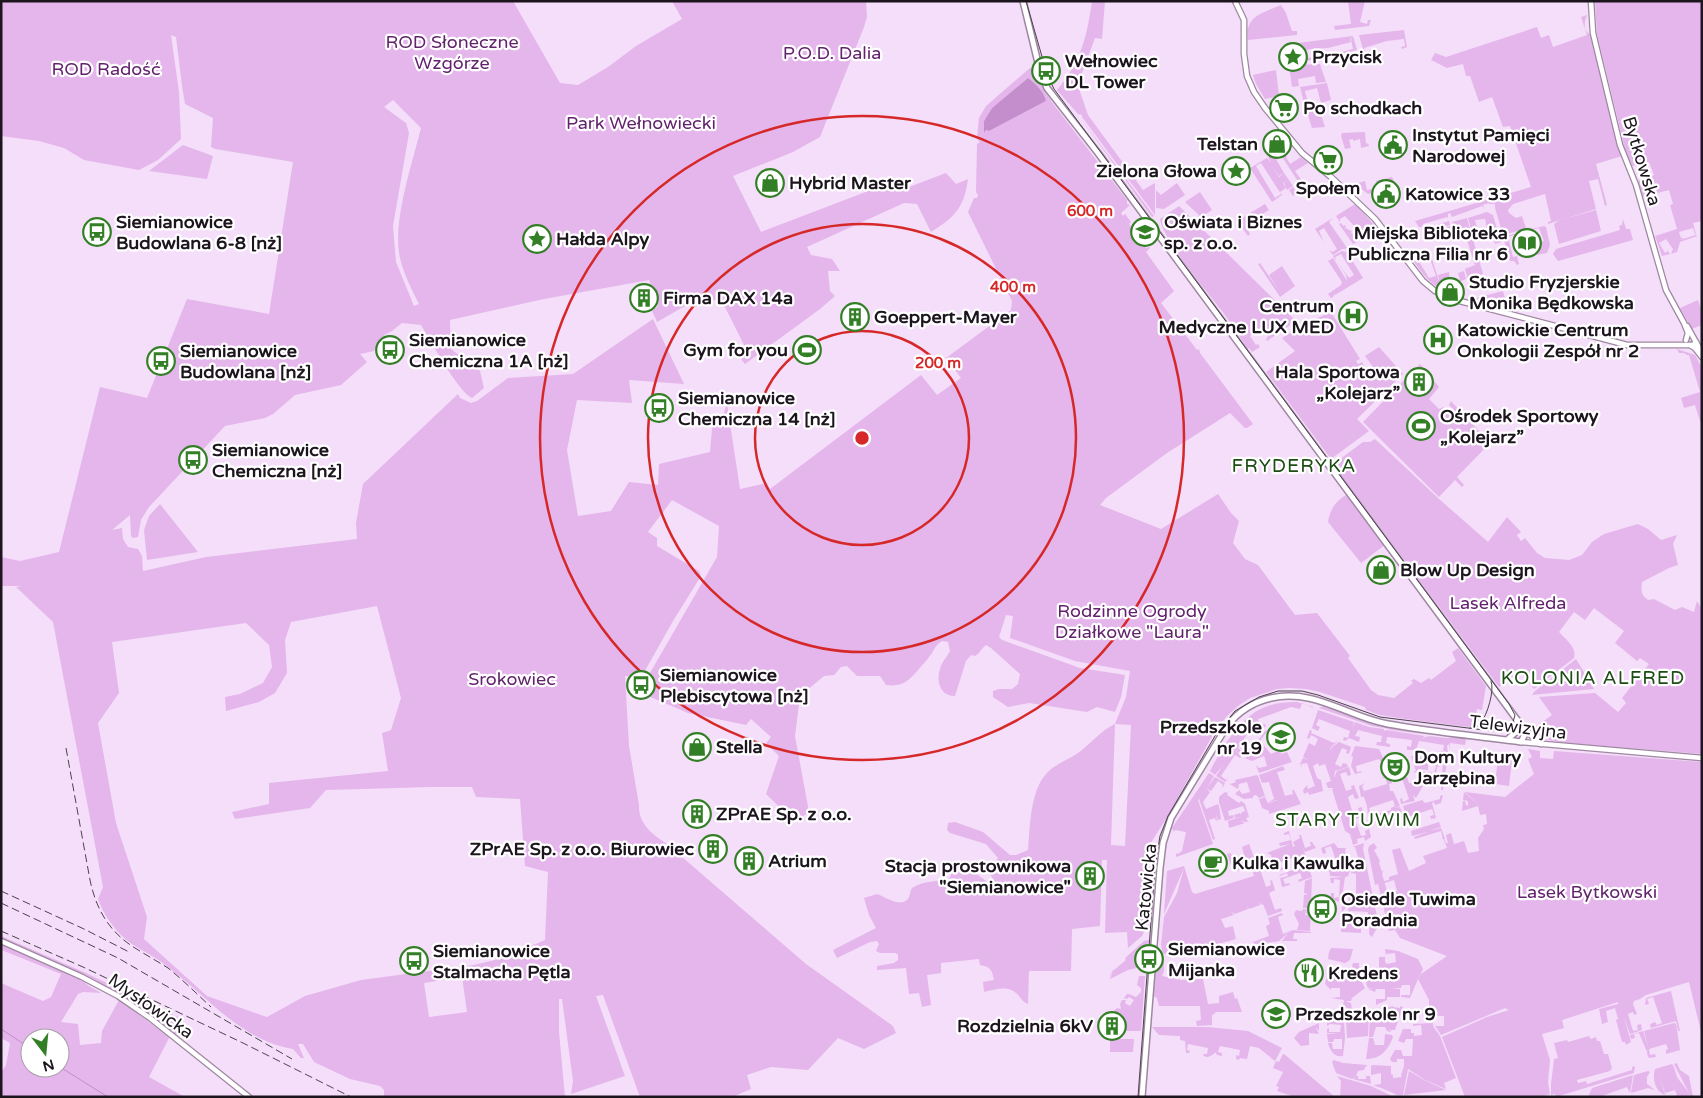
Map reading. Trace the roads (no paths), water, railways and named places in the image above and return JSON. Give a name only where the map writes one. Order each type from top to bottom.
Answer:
[{"type":"main road","points":[[1023,1],[1042,75],[1050,94],[1086,138],[1525,730],[1525,737],[1521,742]]},
{"type":"main road","name":"Katowicka","points":[[1142,1097],[1161,854],[1171,818],[1227,726],[1242,710],[1255,703],[1285,695],[1307,697],[1335,706]]},
{"type":"main road","name":"Telewizyjna","points":[[1335,706],[1388,724],[1521,742]]},
{"type":"main road","points":[[1506,740],[1517,731],[1517,720]]},
{"type":"street","points":[[1235,1],[1244,20],[1245,66],[1254,92],[1302,153],[1343,187],[1382,226],[1420,278],[1430,288],[1462,302],[1627,345],[1680,345],[1694,342],[1690,337],[1680,345]]},
{"type":"street","name":"Bytkowska","points":[[1591,1],[1593,33],[1620,144],[1636,185],[1666,290],[1702,353]]},
{"type":"street","name":"Bytkowska","points":[[1684,323],[1688,333],[1687,339]]},
{"type":"street","name":"Bytkowska","points":[[1694,342],[1695,348],[1702,358]]},
{"type":"street","points":[[1525,730],[1542,745]]},
{"type":"street","points":[[1517,731],[1521,742]]},
{"type":"street","name":"Telewizyjna","points":[[1521,742],[1702,758]]},
{"type":"street","name":"Mysłowicka","points":[[1,941],[82,977],[118,996],[150,1018],[249,1097]]},
{"type":"waterway","points":[[1,1029],[20,1041]]},
{"type":"waterway","points":[[70,1073],[108,1097]]},
{"type":"tram line","points":[[1026,1],[1047,74],[1054,89],[1509,704],[1515,715],[1513,722],[1508,728],[1492,731],[1380,717],[1302,691],[1278,691],[1259,697],[1235,711],[1215,736],[1168,816],[1160,836],[1155,867],[1138,1097]]},
{"type":"tram line","points":[[1470,728],[1479,725],[1486,714],[1491,696],[1491,681]]},
{"type":"railway","points":[[66,748],[90,880],[96,901],[105,919],[126,942],[168,968],[211,1007]]},
{"type":"railway","points":[[1,891],[131,953]]},
{"type":"railway","points":[[1,903],[118,958],[292,1059]]},
{"type":"railway","points":[[1,931],[83,967],[351,1097]]},
{"type":"place","name":"Przycisk","points":[[1293,57]]},
{"type":"place","name":"Wełnowiec DL Tower","points":[[1046,71]]},
{"type":"place","name":"Po schodkach","points":[[1284,108]]},
{"type":"place","name":"Telstan","points":[[1277,144]]},
{"type":"place","name":"Instytut Pamięci Narodowej","points":[[1393,145]]},
{"type":"place","name":"Społem","points":[[1328,160]]},
{"type":"place","name":"Zielona Głowa","points":[[1236,171]]},
{"type":"place","name":"Hybrid Master","points":[[770,183]]},
{"type":"place","name":"Katowice 33","points":[[1386,194]]},
{"type":"place","name":"Siemianowice Budowlana 6-8 [nż]","points":[[97,232]]},
{"type":"place","name":"Oświata i Biznes sp. z o.o.","points":[[1145,232]]},
{"type":"place","name":"Hałda Alpy","points":[[537,239]]},
{"type":"place","name":"Miejska Biblioteka Publiczna Filia nr 6","points":[[1527,243]]},
{"type":"place","name":"Studio Fryzjerskie Monika Będkowska","points":[[1450,292]]},
{"type":"place","name":"Firma DAX 14a","points":[[644,298]]},
{"type":"place","name":"Centrum Medyczne LUX MED","points":[[1353,316]]},
{"type":"place","name":"Goeppert-Mayer","points":[[855,317]]},
{"type":"place","name":"Katowickie Centrum Onkologii Zespół nr 2","points":[[1438,340]]},
{"type":"place","name":"Siemianowice Chemiczna 1A [nż]","points":[[390,350]]},
{"type":"place","name":"Gym for you","points":[[807,350]]},
{"type":"place","name":"Siemianowice Budowlana [nż]","points":[[161,361]]},
{"type":"place","name":"Hala Sportowa „Kolejarz”","points":[[1419,382]]},
{"type":"place","name":"Siemianowice Chemiczna 14 [nż]","points":[[659,408]]},
{"type":"place","name":"Ośrodek Sportowy „Kolejarz”","points":[[1421,426]]},
{"type":"place","name":"Siemianowice Chemiczna [nż]","points":[[193,460]]},
{"type":"place","name":"Blow Up Design","points":[[1381,570]]},
{"type":"place","name":"Siemianowice Plebiscytowa [nż]","points":[[641,685]]},
{"type":"place","name":"Przedszkole nr 19","points":[[1281,737]]},
{"type":"place","name":"Stella","points":[[697,747]]},
{"type":"place","name":"Dom Kultury Jarzębina","points":[[1395,767]]},
{"type":"place","name":"ZPrAE Sp. z o.o.","points":[[697,814]]},
{"type":"place","name":"ZPrAE Sp. z o.o. Biurowiec","points":[[713,849]]},
{"type":"place","name":"Atrium","points":[[749,861]]},
{"type":"place","name":"Kulka i Kawulka","points":[[1213,863]]},
{"type":"place","name":"Stacja prostownikowa \"Siemianowice\"","points":[[1090,876]]},
{"type":"place","name":"Osiedle Tuwima Poradnia","points":[[1322,909]]},
{"type":"place","name":"Siemianowice Mijanka","points":[[1149,959]]},
{"type":"place","name":"Siemianowice Stalmacha Pętla","points":[[414,961]]},
{"type":"place","name":"Kredens","points":[[1309,973]]},
{"type":"place","name":"Przedszkole nr 9","points":[[1276,1014]]},
{"type":"place","name":"Rozdzielnia 6kV","points":[[1112,1026]]},
{"type":"district","name":"FRYDERYKA","points":[[1294,465]]},
{"type":"district","name":"KOLONIA ALFRED","points":[[1593,677]]},
{"type":"district","name":"STARY TUWIM","points":[[1348,819]]},
{"type":"park label","name":"ROD Słoneczne Wzgórze","points":[[452,52]]},
{"type":"park label","name":"P.O.D. Dalia","points":[[832,53]]},
{"type":"park label","name":"ROD Radość","points":[[106,69]]},
{"type":"park label","name":"Park Wełnowiecki","points":[[641,123]]},
{"type":"park label","name":"Lasek Alfreda","points":[[1508,603]]},
{"type":"park label","name":"Rodzinne Ogrody Działkowe \"Laura\"","points":[[1132,621]]},
{"type":"park label","name":"Srokowiec","points":[[512,679]]},
{"type":"park label","name":"Lasek Bytkowski","points":[[1587,892]]}]
